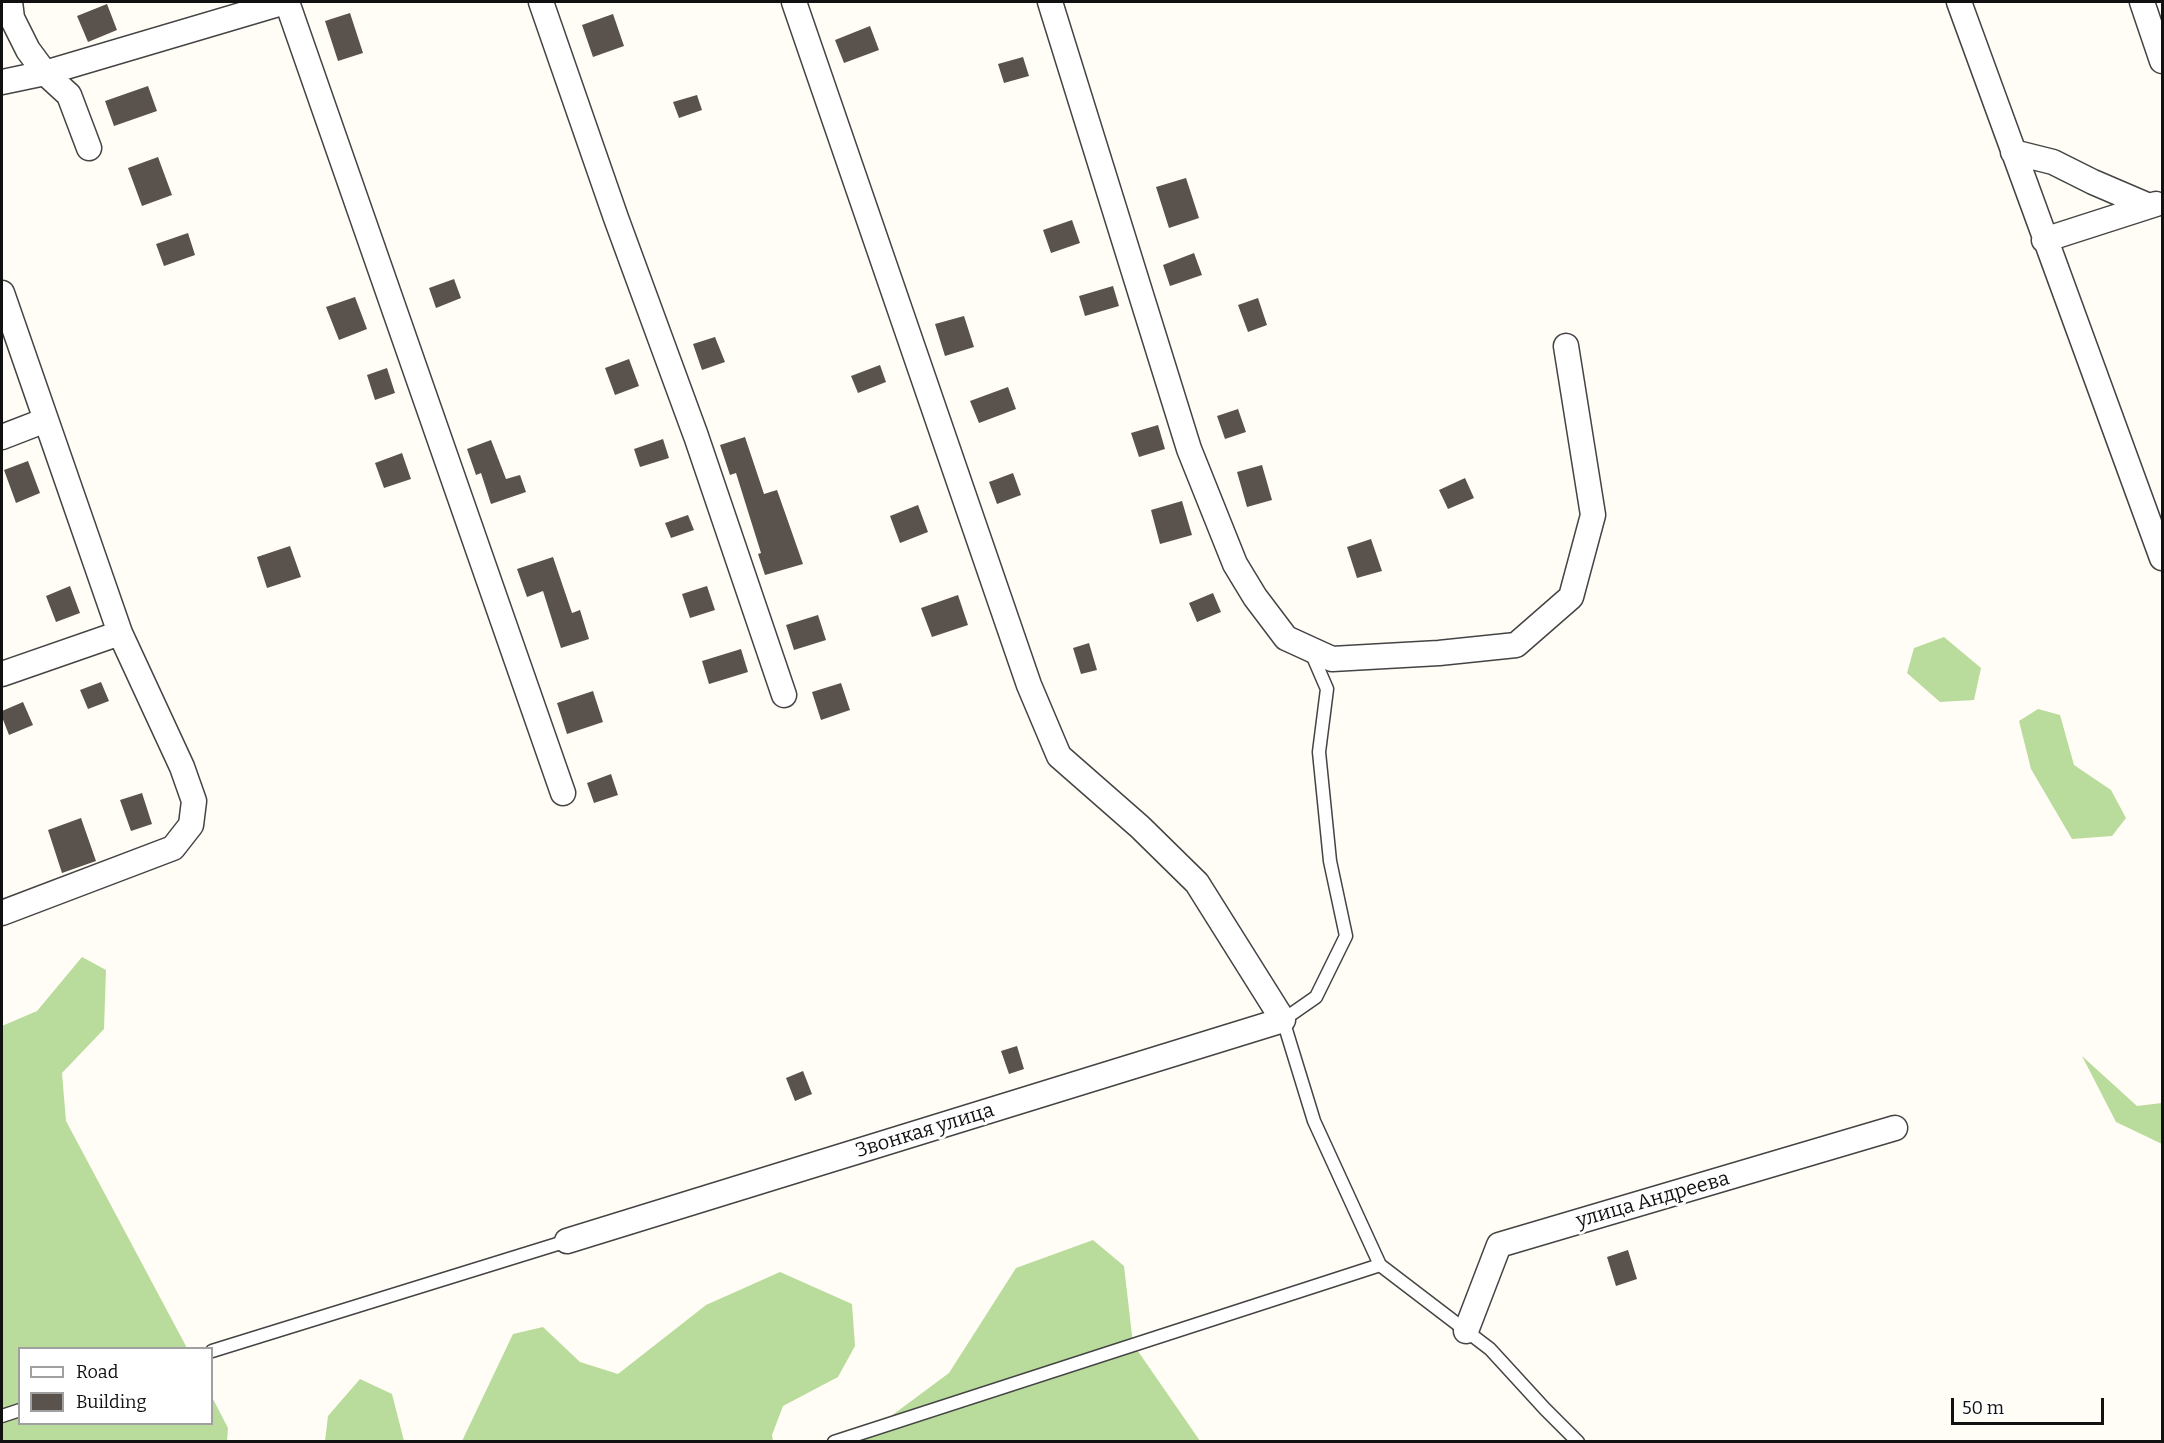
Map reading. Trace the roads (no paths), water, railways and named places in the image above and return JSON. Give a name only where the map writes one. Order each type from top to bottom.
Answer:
[{"type":"street","points":[[10,2],[12,18],[28,50],[45,73],[69,95],[89,148]]},
{"type":"street","points":[[2,82],[45,73],[286,2],[562,794]]},
{"type":"street","points":[[541,2],[616,218],[696,436],[784,695]]},
{"type":"street","points":[[794,2],[1029,685],[1059,756],[1140,827],[1197,883],[1282,1020]]},
{"type":"street","points":[[1050,2],[1189,449],[1235,564],[1255,597],[1286,638],[1332,659],[1439,653],[1516,645],[1571,597],[1593,515],[1566,346]]},
{"type":"street","points":[[1959,2],[2044,240],[2163,558]]},
{"type":"street","points":[[2142,2],[2163,61]]},
{"type":"street","points":[[2013,152],[2052,162],[2093,182],[2156,204]]},
{"type":"street","points":[[2044,240],[2156,204]]},
{"type":"street","points":[[2,293],[120,633],[182,767],[194,801],[191,825],[173,848],[2,913]]},
{"type":"street","points":[[2,437],[46,420]]},
{"type":"street","points":[[2,674],[120,633]]},
{"type":"street","name":"Звонкая улица","points":[[567,1241],[1282,1020]]},
{"type":"street","name":"улица Андреева","points":[[1466,1331],[1499,1245],[1895,1128]]},
{"type":"lane","points":[[1310,648],[1327,689],[1319,752],[1330,861],[1346,936],[1316,997],[1282,1020],[1314,1121],[1380,1265],[1490,1349],[1578,1442]]},
{"type":"lane","points":[[213,1351],[567,1241]]},
{"type":"lane","points":[[834,1442],[1380,1265]]},
{"type":"lane","points":[[2,1416],[18,1411]]}]
